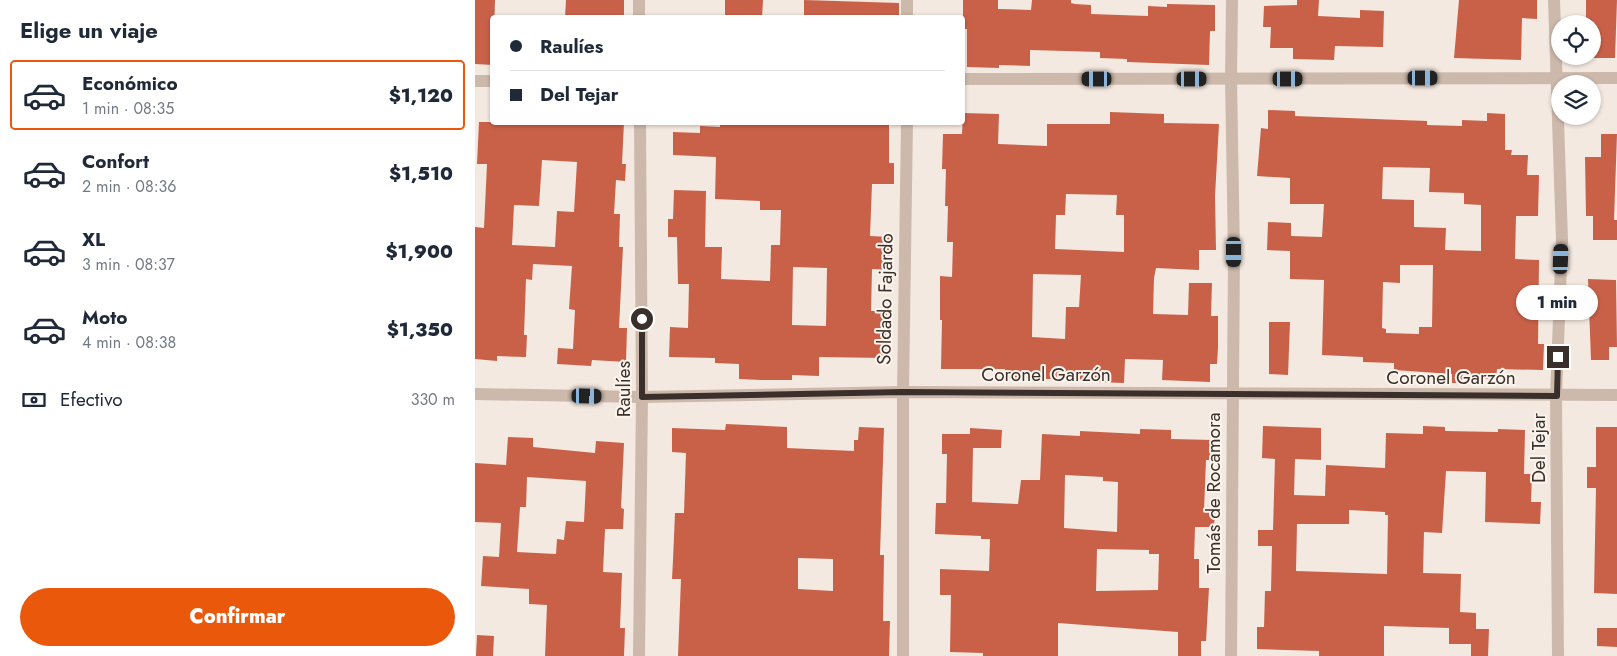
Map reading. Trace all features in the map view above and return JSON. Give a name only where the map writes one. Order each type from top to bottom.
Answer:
[{"type":"street","points":[[639,0],[639,15]]},
{"type":"street","points":[[907,0],[907,15]]},
{"type":"street","name":"Tomás de Rocamora","points":[[1231,656],[1234,252],[1231,79],[1232,0]]},
{"type":"street","name":"Del Tejar","points":[[1554,0],[1557,75]]},
{"type":"street","points":[[965,80],[1551,78]]},
{"type":"street","points":[[1601,78],[1617,78]]},
{"type":"street","points":[[475,81],[490,81]]},
{"type":"street","name":"Raulíes","points":[[639,656],[642,397],[640,125]]},
{"type":"street","name":"Soldado Fajardo","points":[[903,656],[903,392],[907,125]]},
{"type":"street","name":"Del Tejar","points":[[1558,125],[1562,240],[1557,396],[1558,656]]},
{"type":"street","name":"Coronel Garzón","points":[[475,394],[642,397],[903,392],[1617,395]]},
{"type":"building","points":[[475,0],[495,0],[495,15],[490,15],[490,65],[475,64]]},
{"type":"building","points":[[566,0],[624,0],[624,15],[565,15]]},
{"type":"building","points":[[725,0],[763,0],[762,15],[725,15]]},
{"type":"building","points":[[804,0],[899,3],[899,15],[804,15]]},
{"type":"building","points":[[963,0],[998,0],[998,9],[1031,10],[1032,0],[1071,0],[1071,3],[1075,4],[1091,5],[1091,14],[1148,16],[1148,6],[1167,7],[1167,4],[1215,5],[1215,31],[1210,31],[1209,65],[1127,62],[1127,59],[1100,58],[1100,52],[1030,50],[1030,66],[999,65],[999,68],[967,67],[967,29],[965,29],[965,15],[963,15]]},
{"type":"building","points":[[1297,0],[1319,0],[1318,16],[1360,18],[1360,10],[1384,11],[1383,47],[1335,46],[1334,60],[1293,59],[1293,48],[1270,48],[1271,27],[1263,27],[1264,6],[1297,5]]},
{"type":"building","points":[[1459,0],[1537,0],[1537,19],[1522,18],[1521,60],[1454,58]]},
{"type":"building","points":[[1586,0],[1617,0],[1615,58],[1601,58],[1601,15],[1586,15]]},
{"type":"building","points":[[1268,110],[1295,111],[1295,116],[1427,121],[1427,125],[1462,126],[1462,120],[1487,121],[1487,113],[1505,114],[1505,150],[1512,150],[1511,155],[1528,155],[1527,175],[1539,175],[1538,216],[1516,216],[1515,259],[1539,260],[1538,344],[1544,344],[1543,370],[1497,369],[1496,379],[1475,379],[1475,383],[1452,383],[1452,374],[1394,370],[1394,363],[1363,362],[1363,357],[1322,355],[1324,280],[1290,279],[1290,251],[1267,250],[1268,222],[1291,223],[1291,236],[1322,237],[1324,204],[1290,204],[1290,178],[1257,176],[1261,128],[1268,129]],"holes":[[[1383,167],[1430,168],[1429,192],[1464,193],[1464,204],[1481,205],[1481,251],[1445,250],[1446,228],[1414,227],[1414,200],[1382,199]],[[1400,265],[1433,265],[1432,327],[1419,327],[1419,334],[1386,333],[1386,329],[1382,328],[1383,282],[1400,283]]]},
{"type":"building","points":[[1110,112],[1164,114],[1164,123],[1219,124],[1215,196],[1216,250],[1199,250],[1199,270],[1156,268],[1154,278],[1153,314],[1188,315],[1189,283],[1212,283],[1211,316],[1218,316],[1218,348],[1217,364],[1210,364],[1210,382],[1162,380],[1163,360],[1125,359],[1124,383],[1097,382],[1097,380],[1005,378],[1005,369],[941,369],[942,320],[940,320],[940,276],[952,277],[953,242],[947,242],[948,206],[945,206],[946,169],[942,169],[943,134],[962,134],[962,125],[965,125],[965,113],[999,114],[998,144],[1047,146],[1047,124],[1110,124]],"holes":[[[1066,194],[1117,195],[1116,215],[1124,215],[1124,252],[1055,249],[1056,215],[1065,215]],[[1033,274],[1081,275],[1079,307],[1066,307],[1065,339],[1032,337]]]},
{"type":"building","points":[[479,122],[490,122],[490,125],[624,125],[622,164],[626,164],[625,181],[616,180],[614,214],[620,214],[619,247],[623,247],[619,328],[627,328],[626,362],[592,360],[591,366],[557,364],[558,348],[573,349],[575,310],[569,309],[572,266],[533,264],[532,280],[526,279],[524,335],[527,335],[526,357],[497,356],[497,361],[475,359],[475,227],[484,228],[487,164],[477,164]],"holes":[[[542,160],[577,162],[574,212],[557,211],[555,247],[512,245],[514,205],[539,206]]]},
{"type":"building","points":[[889,125],[889,163],[894,163],[894,184],[872,184],[870,236],[890,237],[889,270],[872,269],[871,311],[887,311],[885,358],[819,357],[819,376],[792,375],[792,380],[761,380],[739,379],[739,364],[715,363],[715,358],[669,357],[670,327],[688,328],[689,284],[678,284],[677,237],[668,237],[668,219],[673,219],[674,190],[706,191],[705,247],[722,247],[721,279],[770,281],[771,245],[780,245],[781,210],[760,210],[760,201],[715,199],[716,157],[673,155],[673,132],[700,133],[700,126]],"holes":[[[793,267],[827,268],[826,326],[792,325]]]},
{"type":"building","points":[[1601,134],[1617,134],[1614,220],[1617,220],[1617,240],[1593,240],[1593,216],[1586,216],[1585,157],[1601,157]]},
{"type":"building","points":[[1588,279],[1616,280],[1617,347],[1609,347],[1609,360],[1591,360]]},
{"type":"building","points":[[1269,322],[1290,322],[1288,375],[1269,374]]},
{"type":"building","points":[[726,424],[787,427],[787,448],[854,451],[854,440],[858,440],[859,427],[884,428],[880,555],[884,555],[883,621],[890,621],[889,656],[678,656],[681,579],[672,579],[675,513],[684,513],[686,453],[672,452],[672,428],[725,430]],"holes":[[[798,558],[833,559],[833,591],[798,589]]]},
{"type":"building","points":[[1263,426],[1321,428],[1321,460],[1295,459],[1294,495],[1325,496],[1326,465],[1385,468],[1386,433],[1423,434],[1423,426],[1445,427],[1445,431],[1498,432],[1498,429],[1525,430],[1524,474],[1532,474],[1531,502],[1541,502],[1540,524],[1485,522],[1486,472],[1446,471],[1442,533],[1424,532],[1423,573],[1461,574],[1460,612],[1476,613],[1476,629],[1489,629],[1488,656],[1471,656],[1471,644],[1449,644],[1449,628],[1384,626],[1384,656],[1319,656],[1319,651],[1257,649],[1257,627],[1264,627],[1265,591],[1271,591],[1272,546],[1258,546],[1258,530],[1273,530],[1275,459],[1262,458]],"holes":[[[1349,510],[1385,512],[1385,515],[1388,515],[1387,574],[1296,571],[1297,524],[1349,524]]]},
{"type":"building","points":[[1596,427],[1617,427],[1617,594],[1594,593],[1596,488],[1587,488],[1587,467],[1596,467]]},
{"type":"building","points":[[970,428],[1002,430],[1001,448],[973,448],[972,502],[1018,504],[1021,480],[1040,480],[1042,434],[1080,436],[1080,431],[1140,434],[1140,429],[1171,430],[1171,439],[1214,440],[1213,460],[1206,460],[1204,510],[1215,510],[1214,527],[1195,527],[1194,559],[1199,559],[1199,588],[1209,588],[1206,641],[1201,641],[1201,656],[1178,656],[1178,632],[1058,623],[1058,656],[983,656],[983,653],[950,652],[951,595],[940,595],[940,569],[989,571],[990,539],[981,539],[981,536],[935,534],[936,503],[946,503],[947,454],[942,454],[942,434],[970,434]],"holes":[[[1065,475],[1103,477],[1103,481],[1118,482],[1117,532],[1064,528]],[[1097,549],[1149,550],[1149,554],[1159,554],[1158,590],[1096,591]]]},
{"type":"building","points":[[508,437],[533,438],[533,447],[595,453],[596,441],[624,443],[621,508],[624,509],[623,529],[605,529],[603,572],[622,573],[620,628],[625,628],[624,656],[545,656],[547,605],[529,604],[529,589],[481,586],[483,556],[499,557],[501,523],[475,522],[475,463],[506,465]],"holes":[[[527,477],[586,481],[584,522],[566,521],[564,540],[557,539],[556,554],[517,552],[520,507],[526,507]]]},
{"type":"building","points":[[1597,628],[1617,628],[1617,647],[1597,646]]},
{"type":"building","points":[[477,635],[494,636],[493,656],[476,656]]},
{"type":"route","points":[[642,319],[642,397],[903,392],[1557,396],[1558,357]]}]
